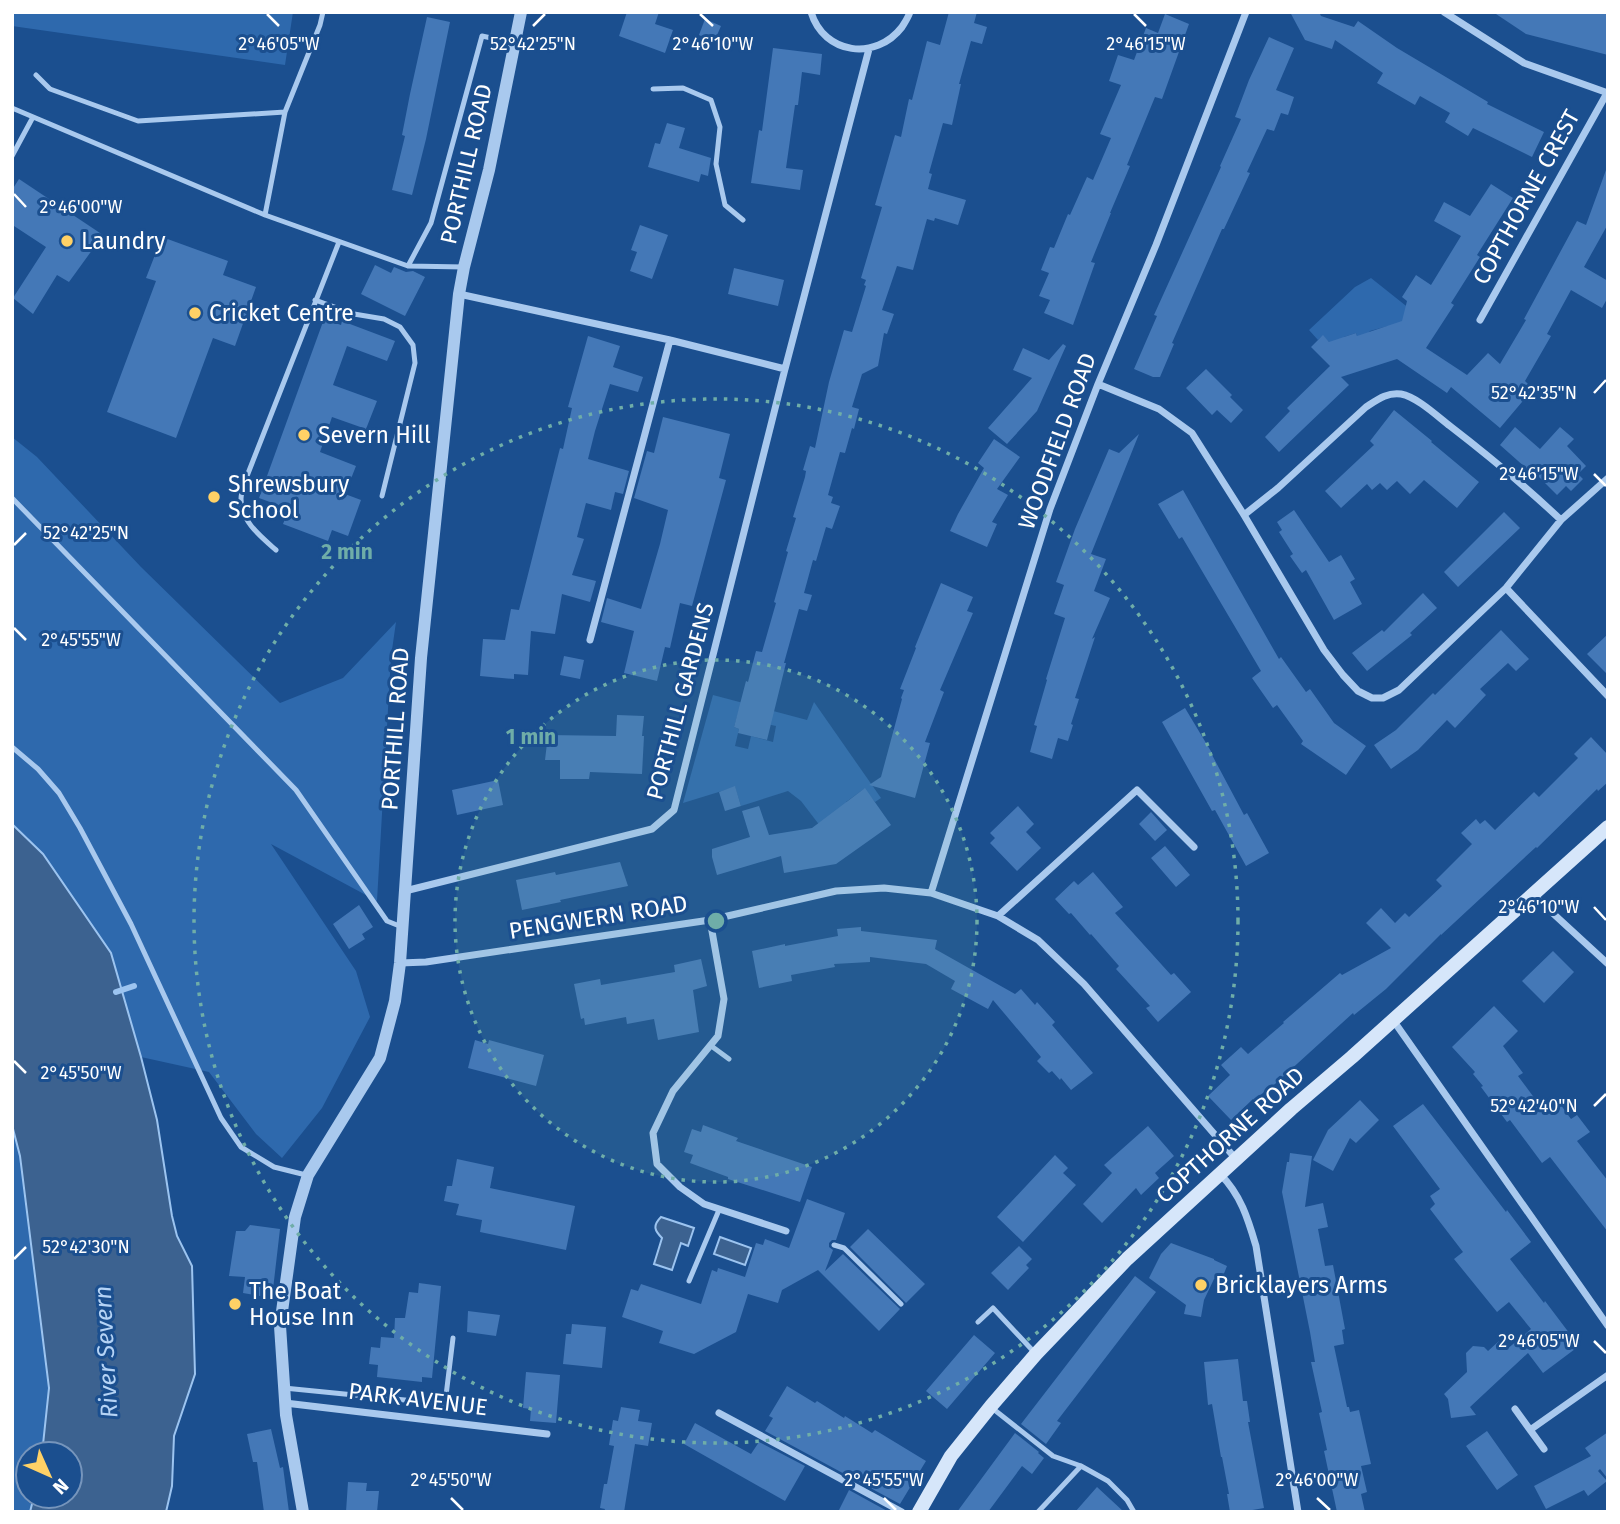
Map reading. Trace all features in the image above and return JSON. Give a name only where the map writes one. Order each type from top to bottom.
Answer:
[{"type":"main road","name":"COPTHORNE ROAD","points":[[919,1512],[951,1456],[991,1406],[1036,1354],[1127,1259],[1608,827]]},
{"type":"street","name":"PORTHILL ROAD","points":[[303,1512],[285,1403],[280,1326],[295,1217],[308,1175],[380,1058],[395,1002],[421,658],[459,294],[489,170],[521,12]]},
{"type":"street","points":[[811,12],[813,22],[825,36],[850,49],[869,49],[893,38],[908,18],[909,12]]},
{"type":"street","name":"WOODFIELD ROAD","points":[[931,893],[1050,509],[1246,12]]},
{"type":"street","points":[[1444,12],[1524,63],[1607,93]]},
{"type":"street","name":"PORTHILL GARDENS","points":[[405,891],[652,829],[674,810],[869,49]]},
{"type":"street","name":"COPTHORNE CREST","points":[[1480,320],[1607,93]]},
{"type":"street","points":[[459,294],[670,340],[785,369]]},
{"type":"street","points":[[590,640],[670,340]]},
{"type":"street","points":[[1098,384],[1159,409],[1192,433],[1324,650],[1342,675],[1358,691],[1372,698],[1383,698],[1399,690],[1506,588],[1562,520],[1608,478]]},
{"type":"street","points":[[1244,515],[1278,488],[1366,407],[1391,394],[1403,394],[1424,405],[1562,520]]},
{"type":"street","points":[[1506,588],[1608,696]]},
{"type":"street","points":[[998,916],[1137,790],[1194,847]]},
{"type":"street","name":"PENGWERN ROAD","points":[[400,963],[426,962],[710,919],[836,891],[884,888],[931,893],[998,916],[1038,940],[1084,984],[1236,1159]]},
{"type":"street","points":[[1534,895],[1608,964]]},
{"type":"street","points":[[710,919],[724,999],[718,1036],[673,1091],[653,1133],[657,1164],[680,1187],[704,1205],[786,1231]]},
{"type":"street","points":[[1393,1020],[1608,1326]]},
{"type":"street","points":[[1219,1174],[1237,1194],[1247,1214],[1256,1246],[1298,1512]]},
{"type":"street","points":[[1530,1430],[1608,1375]]},
{"type":"street","name":"PARK AVENUE","points":[[285,1403],[547,1434]]},
{"type":"street","points":[[1515,1409],[1544,1449]]},
{"type":"street","points":[[719,1413],[902,1512]]},
{"type":"lane","points":[[265,215],[285,112],[323,12]]},
{"type":"lane","points":[[408,266],[431,223],[482,36],[514,43]]},
{"type":"lane","points":[[36,75],[50,89],[138,121],[285,112]]},
{"type":"lane","points":[[653,89],[683,88],[711,100],[720,127],[716,164],[724,205],[743,220]]},
{"type":"lane","points":[[12,108],[265,215],[339,242],[408,266],[464,267]]},
{"type":"lane","points":[[12,156],[33,117]]},
{"type":"lane","points":[[276,550],[254,531],[244,512],[241,499],[247,476],[339,242]]},
{"type":"lane","points":[[315,300],[354,314],[384,319],[400,327],[413,345],[415,363],[382,496]]},
{"type":"lane","points":[[12,498],[296,790],[387,921],[402,927]]},
{"type":"lane","points":[[12,747],[38,769],[59,793],[80,828],[131,924],[221,1118],[241,1147],[274,1167],[308,1175]]},
{"type":"lane","points":[[710,1045],[729,1059]]},
{"type":"lane","points":[[688,1281],[719,1210]]},
{"type":"lane","points":[[786,1231],[794,1234]]},
{"type":"lane","points":[[834,1245],[844,1248],[901,1304]]},
{"type":"lane","points":[[978,1322],[993,1308],[1036,1354]]},
{"type":"lane","points":[[284,1388],[445,1404],[453,1339]]},
{"type":"lane","points":[[991,1406],[1053,1456],[1081,1466],[1108,1481],[1127,1500],[1134,1512]]},
{"type":"lane","points":[[1038,1512],[1081,1466]]},
{"type":"shaded area","points":[[12,12],[293,12],[285,65],[12,26]]},
{"type":"shaded area","points":[[1371,278],[1415,313],[1400,332],[1388,326],[1370,331],[1360,344],[1356,333],[1344,337],[1347,347],[1336,349],[1323,336],[1318,340],[1309,330],[1355,287]]},
{"type":"shaded area","points":[[12,437],[37,457],[141,567],[280,703],[343,678],[396,622],[391,657],[377,901],[271,844],[356,971],[370,1017],[322,1108],[282,1158],[256,1134],[209,1072],[141,1057],[111,953],[43,854],[12,824]]},
{"type":"shaded area","points":[[713,695],[807,720],[814,702],[881,798],[875,802],[864,789],[846,802],[854,813],[827,835],[801,801],[788,791],[741,806],[735,787],[683,803]],"holes":[[[739,710],[758,722],[776,726],[773,742],[751,736],[748,749],[735,746],[739,729],[734,727]]]},
{"type":"shaded area","points":[[12,1125],[20,1156],[49,1389],[44,1440],[14,1440],[14,1510],[30,1510],[12,1512]]},
{"type":"water","name":"River Severn","points":[[12,824],[43,854],[111,953],[157,1120],[177,1236],[192,1266],[195,1374],[174,1436],[172,1486],[166,1512],[30,1512],[84,1510],[84,1440],[43,1440],[49,1388],[20,1156],[12,1125]]},
{"type":"water","points":[[661,1217],[694,1228],[688,1246],[681,1243],[672,1270],[654,1264],[662,1238],[656,1231]]},
{"type":"water","points":[[720,1237],[751,1248],[745,1265],[714,1254]]},
{"type":"building","points":[[627,12],[659,12],[655,24],[673,30],[665,53],[619,36]]},
{"type":"building","points":[[949,12],[977,12],[974,23],[987,27],[982,44],[971,41],[959,84],[952,125],[943,123],[929,173],[932,174],[928,189],[966,200],[958,225],[935,218],[934,221],[927,219],[913,270],[897,266],[882,310],[894,314],[887,334],[884,333],[878,366],[862,374],[852,407],[859,409],[854,429],[852,428],[845,453],[840,452],[828,495],[833,497],[831,503],[840,506],[832,529],[826,527],[816,561],[813,560],[804,593],[812,595],[807,611],[799,609],[767,740],[738,733],[739,729],[734,727],[746,681],[748,682],[756,651],[762,652],[776,603],[774,602],[788,552],[786,551],[796,518],[793,517],[805,477],[806,471],[803,470],[810,446],[815,448],[829,382],[844,330],[852,332],[866,286],[866,280],[861,278],[882,207],[875,205],[895,135],[901,137],[909,99],[912,100],[927,41],[940,45]]},
{"type":"building","points":[[1290,12],[1319,12],[1321,16],[1354,27],[1358,21],[1397,48],[1488,102],[1487,104],[1544,132],[1532,157],[1473,128],[1468,136],[1445,122],[1450,113],[1420,96],[1415,105],[1377,83],[1383,73],[1335,40],[1332,49],[1305,40]]},
{"type":"building","points":[[1493,12],[1608,12],[1608,55],[1526,34]]},
{"type":"building","points":[[1165,14],[1189,24],[1162,99],[1155,97],[1127,165],[1130,166],[1091,262],[1095,263],[1073,325],[1044,313],[1050,300],[1039,296],[1049,273],[1041,270],[1050,247],[1054,248],[1087,177],[1093,180],[1111,138],[1100,134],[1121,85],[1109,81],[1118,55],[1134,60],[1146,28],[1158,33]]},
{"type":"building","points":[[427,17],[450,22],[412,195],[392,190]]},
{"type":"building","points":[[705,19],[721,26],[714,42],[699,35]]},
{"type":"building","points":[[1269,37],[1294,48],[1276,90],[1294,97],[1288,115],[1281,113],[1274,131],[1267,129],[1247,172],[1250,173],[1172,343],[1174,344],[1160,377],[1153,377],[1134,369],[1157,316],[1154,315],[1241,119],[1235,117]]},
{"type":"building","points":[[773,48],[822,54],[820,75],[802,72],[798,105],[795,105],[786,168],[803,170],[800,190],[751,183],[759,130],[762,131]]},
{"type":"building","points":[[667,123],[685,128],[679,148],[711,158],[708,176],[701,174],[699,182],[648,167],[655,143],[660,144]]},
{"type":"building","points":[[1606,170],[1608,224],[1584,267],[1608,281],[1608,297],[1602,308],[1571,290],[1547,334],[1551,336],[1525,381],[1533,389],[1500,428],[1451,387],[1447,393],[1397,359],[1341,377],[1349,385],[1279,452],[1265,437],[1290,411],[1287,408],[1330,366],[1311,347],[1323,335],[1329,342],[1402,321],[1407,301],[1402,297],[1416,275],[1431,285],[1461,236],[1434,221],[1444,202],[1470,216],[1491,184],[1513,198],[1477,255],[1480,257],[1451,303],[1454,305],[1426,348],[1467,375],[1488,353],[1500,364],[1577,221],[1586,225]]},
{"type":"building","name":"Laundry","points":[[19,179],[103,235],[69,282],[57,275],[33,314],[13,298],[46,247],[14,226],[12,190]]},
{"type":"building","points":[[640,225],[668,235],[652,279],[630,271],[637,252],[631,250]]},
{"type":"building","name":"Cricket Centre","points":[[162,237],[228,261],[223,275],[256,287],[235,346],[213,338],[176,438],[107,412],[156,281],[146,278]]},
{"type":"building","points":[[375,265],[391,273],[394,267],[425,277],[405,316],[361,294]]},
{"type":"building","points":[[734,268],[784,280],[778,306],[728,294]]},
{"type":"building","name":"Severn Hill","points":[[324,319],[341,325],[342,321],[395,341],[387,361],[347,346],[333,385],[377,401],[366,429],[332,417],[320,452],[356,466],[345,494],[361,500],[348,536],[332,530],[328,541],[283,524],[289,509],[259,498]]},
{"type":"building","points":[[588,336],[620,346],[613,367],[643,377],[638,392],[610,384],[588,459],[629,471],[623,494],[615,492],[611,510],[586,503],[577,537],[584,539],[572,575],[596,581],[590,602],[562,594],[555,634],[531,631],[528,675],[514,674],[514,679],[480,676],[483,639],[505,640],[511,609],[519,610],[560,448],[563,449],[572,408],[568,407]]},
{"type":"building","points":[[1063,344],[1066,346],[1037,411],[1007,444],[988,428],[1032,378],[1013,370],[1023,348],[1049,360]]},
{"type":"building","points":[[1206,369],[1243,410],[1231,423],[1217,410],[1212,415],[1186,388]]},
{"type":"building","points":[[1394,410],[1479,482],[1457,508],[1424,480],[1410,494],[1397,481],[1387,490],[1380,483],[1372,490],[1367,484],[1341,508],[1325,491],[1374,445],[1370,441]]},
{"type":"building","points":[[663,417],[730,434],[719,478],[726,480],[692,606],[680,603],[670,648],[665,647],[657,681],[624,673],[634,631],[601,622],[607,598],[641,609],[668,510],[634,498],[647,451],[654,453]]},
{"type":"building","points":[[1515,427],[1540,449],[1560,427],[1574,439],[1567,446],[1586,466],[1578,474],[1583,479],[1571,491],[1566,486],[1557,495],[1500,445]]},
{"type":"building","points":[[1139,434],[1091,554],[1106,559],[1094,591],[1110,598],[1092,639],[1095,637],[1075,698],[1079,699],[1068,741],[1058,738],[1052,759],[1030,752],[1046,679],[1065,618],[1054,614],[1064,585],[1056,582],[1109,449],[1119,453]]},
{"type":"building","points":[[994,439],[1020,457],[997,489],[1008,495],[992,522],[997,524],[987,547],[950,531],[984,468],[978,463]]},
{"type":"building","points":[[1183,490],[1279,659],[1281,657],[1306,692],[1310,689],[1334,723],[1366,746],[1346,775],[1301,744],[1303,741],[1277,705],[1273,708],[1252,678],[1261,671],[1182,537],[1179,539],[1158,504]]},
{"type":"building","points":[[1294,510],[1329,562],[1341,555],[1355,579],[1350,582],[1362,604],[1334,620],[1306,570],[1302,573],[1290,556],[1293,554],[1279,532],[1282,530],[1277,522]]},
{"type":"building","points":[[1504,512],[1520,528],[1458,587],[1444,572]]},
{"type":"building","points":[[941,583],[973,597],[967,611],[973,613],[940,690],[944,692],[925,742],[930,743],[915,798],[869,785],[881,777],[904,690],[900,689]]},
{"type":"building","points":[[1423,593],[1437,608],[1410,633],[1412,635],[1367,671],[1352,653],[1382,630],[1384,632]]},
{"type":"building","points":[[1501,630],[1529,659],[1516,671],[1508,663],[1480,689],[1486,695],[1455,728],[1447,720],[1418,750],[1391,769],[1374,745],[1396,730],[1433,693],[1435,695]]},
{"type":"building","points":[[1608,634],[1608,675],[1587,654]]},
{"type":"building","points":[[564,656],[584,660],[580,679],[560,675]]},
{"type":"building","points":[[1185,708],[1244,815],[1247,813],[1269,853],[1246,866],[1162,722]]},
{"type":"building","points":[[617,715],[644,716],[642,774],[590,772],[589,779],[560,779],[560,760],[545,760],[548,735],[616,736]]},
{"type":"building","points":[[1591,737],[1608,755],[1608,782],[1598,791],[1597,789],[1537,848],[1441,934],[1386,989],[1354,1015],[1353,1013],[1265,1093],[1254,1101],[1253,1099],[1231,1120],[1208,1096],[1230,1075],[1221,1065],[1241,1047],[1248,1054],[1340,973],[1342,975],[1391,948],[1366,923],[1381,908],[1395,923],[1405,913],[1409,917],[1442,886],[1436,880],[1472,844],[1461,833],[1476,819],[1480,824],[1485,820],[1495,830],[1534,792],[1539,797],[1578,758],[1574,754]]},
{"type":"building","points":[[498,780],[503,805],[457,815],[452,790]]},
{"type":"building","points":[[735,786],[741,806],[725,811],[719,792]]},
{"type":"building","points":[[865,788],[891,825],[836,864],[784,873],[781,856],[717,875],[712,849],[750,837],[742,811],[759,806],[769,835],[812,828]]},
{"type":"building","points":[[1018,806],[1034,824],[1026,832],[1041,848],[1017,871],[990,843],[995,838],[990,833]]},
{"type":"building","points":[[1151,812],[1167,830],[1155,841],[1139,824]]},
{"type":"building","points":[[1165,846],[1190,875],[1176,887],[1151,858]]},
{"type":"building","points":[[620,862],[628,886],[522,910],[516,880]]},
{"type":"building","points":[[1093,872],[1123,907],[1115,913],[1171,975],[1174,973],[1191,992],[1158,1022],[1146,1008],[1150,1006],[1116,969],[1119,966],[1055,899],[1074,881],[1078,885]]},
{"type":"building","points":[[359,905],[373,927],[362,934],[365,939],[349,949],[333,924]]},
{"type":"building","points":[[861,927],[861,931],[937,940],[935,949],[1015,994],[1021,989],[1055,1022],[1052,1025],[1093,1073],[1071,1090],[1061,1078],[1060,1080],[1052,1071],[1049,1073],[1037,1061],[1041,1057],[993,1000],[988,1009],[951,989],[955,981],[926,964],[870,957],[870,962],[834,964],[835,967],[791,975],[792,981],[759,988],[752,951],[838,936],[837,929]]},
{"type":"building","points":[[1553,951],[1574,972],[1544,1003],[1522,981]]},
{"type":"building","points":[[701,959],[707,986],[693,990],[699,1032],[658,1040],[654,1019],[627,1024],[626,1017],[585,1025],[584,1018],[581,1019],[574,984],[600,979],[601,985],[675,972],[674,965]]},
{"type":"building","points":[[1494,1006],[1518,1031],[1503,1046],[1523,1073],[1518,1076],[1541,1107],[1555,1097],[1571,1119],[1577,1115],[1590,1132],[1577,1141],[1608,1181],[1608,1232],[1550,1157],[1542,1163],[1510,1120],[1507,1122],[1481,1087],[1483,1086],[1473,1074],[1475,1072],[1452,1047]]},
{"type":"building","points":[[475,1040],[488,1044],[489,1040],[544,1055],[536,1086],[468,1068]]},
{"type":"building","points":[[1360,1100],[1379,1120],[1356,1143],[1350,1138],[1333,1171],[1313,1160],[1328,1130]]},
{"type":"building","points":[[1423,1104],[1531,1242],[1510,1259],[1579,1346],[1543,1373],[1528,1353],[1470,1407],[1476,1415],[1451,1418],[1448,1399],[1444,1394],[1467,1372],[1466,1353],[1473,1346],[1484,1347],[1488,1351],[1499,1341],[1506,1350],[1531,1329],[1509,1302],[1497,1312],[1454,1259],[1463,1252],[1430,1209],[1435,1204],[1430,1196],[1440,1189],[1393,1126]]},
{"type":"building","points":[[703,1125],[738,1138],[736,1141],[812,1167],[800,1202],[728,1179],[690,1163],[693,1155],[684,1152],[692,1129],[701,1132]]},
{"type":"building","points":[[1148,1126],[1174,1156],[1155,1173],[1159,1178],[1141,1195],[1136,1188],[1102,1223],[1083,1204],[1112,1173],[1104,1165]]},
{"type":"building","points":[[1290,1153],[1312,1156],[1305,1207],[1323,1203],[1328,1227],[1318,1229],[1325,1266],[1333,1265],[1345,1329],[1342,1330],[1344,1344],[1334,1346],[1347,1407],[1350,1412],[1359,1410],[1371,1464],[1361,1466],[1367,1492],[1361,1494],[1365,1512],[1337,1512],[1324,1451],[1327,1450],[1319,1413],[1322,1412],[1311,1362],[1315,1362],[1282,1192]]},
{"type":"building","points":[[1055,1155],[1068,1168],[1063,1173],[1076,1185],[1023,1242],[997,1217]]},
{"type":"building","points":[[457,1159],[494,1167],[490,1188],[575,1206],[566,1250],[480,1232],[482,1220],[456,1215],[459,1204],[444,1201],[447,1186],[452,1186]]},
{"type":"building","points":[[807,1199],[845,1213],[836,1240],[829,1243],[833,1250],[825,1271],[843,1254],[900,1309],[879,1331],[818,1270],[782,1290],[778,1303],[748,1294],[736,1332],[694,1354],[659,1343],[663,1331],[622,1317],[631,1289],[638,1291],[641,1284],[701,1304],[712,1270],[717,1272],[718,1268],[745,1277],[756,1243],[763,1245],[765,1239],[789,1248]]},
{"type":"building","points":[[250,1225],[280,1229],[272,1298],[243,1293],[245,1277],[229,1276],[236,1231],[245,1231]]},
{"type":"building","points":[[868,1229],[925,1284],[906,1303],[850,1247]]},
{"type":"building","points":[[1171,1243],[1227,1266],[1221,1281],[1214,1279],[1204,1300],[1201,1317],[1184,1314],[1186,1305],[1149,1278],[1161,1254]]},
{"type":"building","points":[[1019,1246],[1032,1259],[1026,1265],[1029,1268],[1008,1290],[991,1273]]},
{"type":"building","points":[[1135,1276],[1156,1292],[1057,1421],[1061,1423],[1046,1444],[1021,1424]]},
{"type":"building","points":[[419,1283],[441,1286],[432,1378],[422,1377],[422,1382],[377,1377],[378,1365],[369,1364],[371,1347],[380,1348],[381,1337],[394,1338],[395,1318],[405,1318],[409,1292],[418,1293]]},
{"type":"building","points":[[468,1311],[500,1315],[496,1336],[467,1332]]},
{"type":"building","points":[[572,1324],[606,1327],[602,1368],[563,1364],[566,1334],[571,1334]]},
{"type":"building","points":[[974,1335],[995,1353],[947,1409],[926,1391]]},
{"type":"building","points":[[1238,1359],[1243,1401],[1247,1401],[1248,1422],[1264,1508],[1230,1512],[1212,1404],[1208,1405],[1204,1362]]},
{"type":"building","points":[[526,1372],[560,1375],[556,1423],[530,1421],[531,1409],[523,1408]]},
{"type":"building","points":[[787,1386],[872,1433],[875,1430],[926,1461],[900,1504],[765,1431],[773,1418],[769,1416]]},
{"type":"building","points":[[621,1407],[640,1410],[638,1421],[652,1423],[648,1446],[635,1444],[624,1512],[604,1512],[605,1509],[600,1508],[614,1446],[609,1445],[613,1420],[618,1421]]},
{"type":"building","points":[[695,1423],[751,1454],[759,1442],[805,1466],[785,1501],[684,1444]]},
{"type":"building","points":[[271,1429],[280,1468],[283,1467],[289,1512],[264,1512],[257,1462],[253,1462],[247,1434]]},
{"type":"building","points":[[1487,1431],[1518,1475],[1497,1490],[1466,1446]]},
{"type":"building","points":[[1608,1432],[1608,1479],[1600,1469],[1598,1471],[1607,1481],[1588,1496],[1584,1490],[1546,1509],[1534,1486],[1591,1456],[1585,1448]]},
{"type":"building","points":[[1015,1433],[1044,1458],[1032,1474],[1022,1466],[988,1512],[957,1512]]},
{"type":"building","points":[[348,1482],[367,1483],[366,1491],[379,1491],[377,1512],[346,1512]]},
{"type":"building","points":[[1097,1487],[1124,1512],[1075,1512]]},
{"type":"building","points":[[849,1490],[889,1512],[838,1512]]},
{"type":"waterway","points":[[116,992],[134,986]]},
{"type":"place","name":"Laundry","points":[[67,241]]},
{"type":"place","name":"Cricket Centre","points":[[195,313]]},
{"type":"place","name":"Severn Hill","points":[[304,435]]},
{"type":"place","name":"Shrewsbury School","points":[[214,497]]},
{"type":"place","name":"Bricklayers Arms","points":[[1201,1285]]},
{"type":"place","name":"The Boat House Inn","points":[[235,1304]]}]
